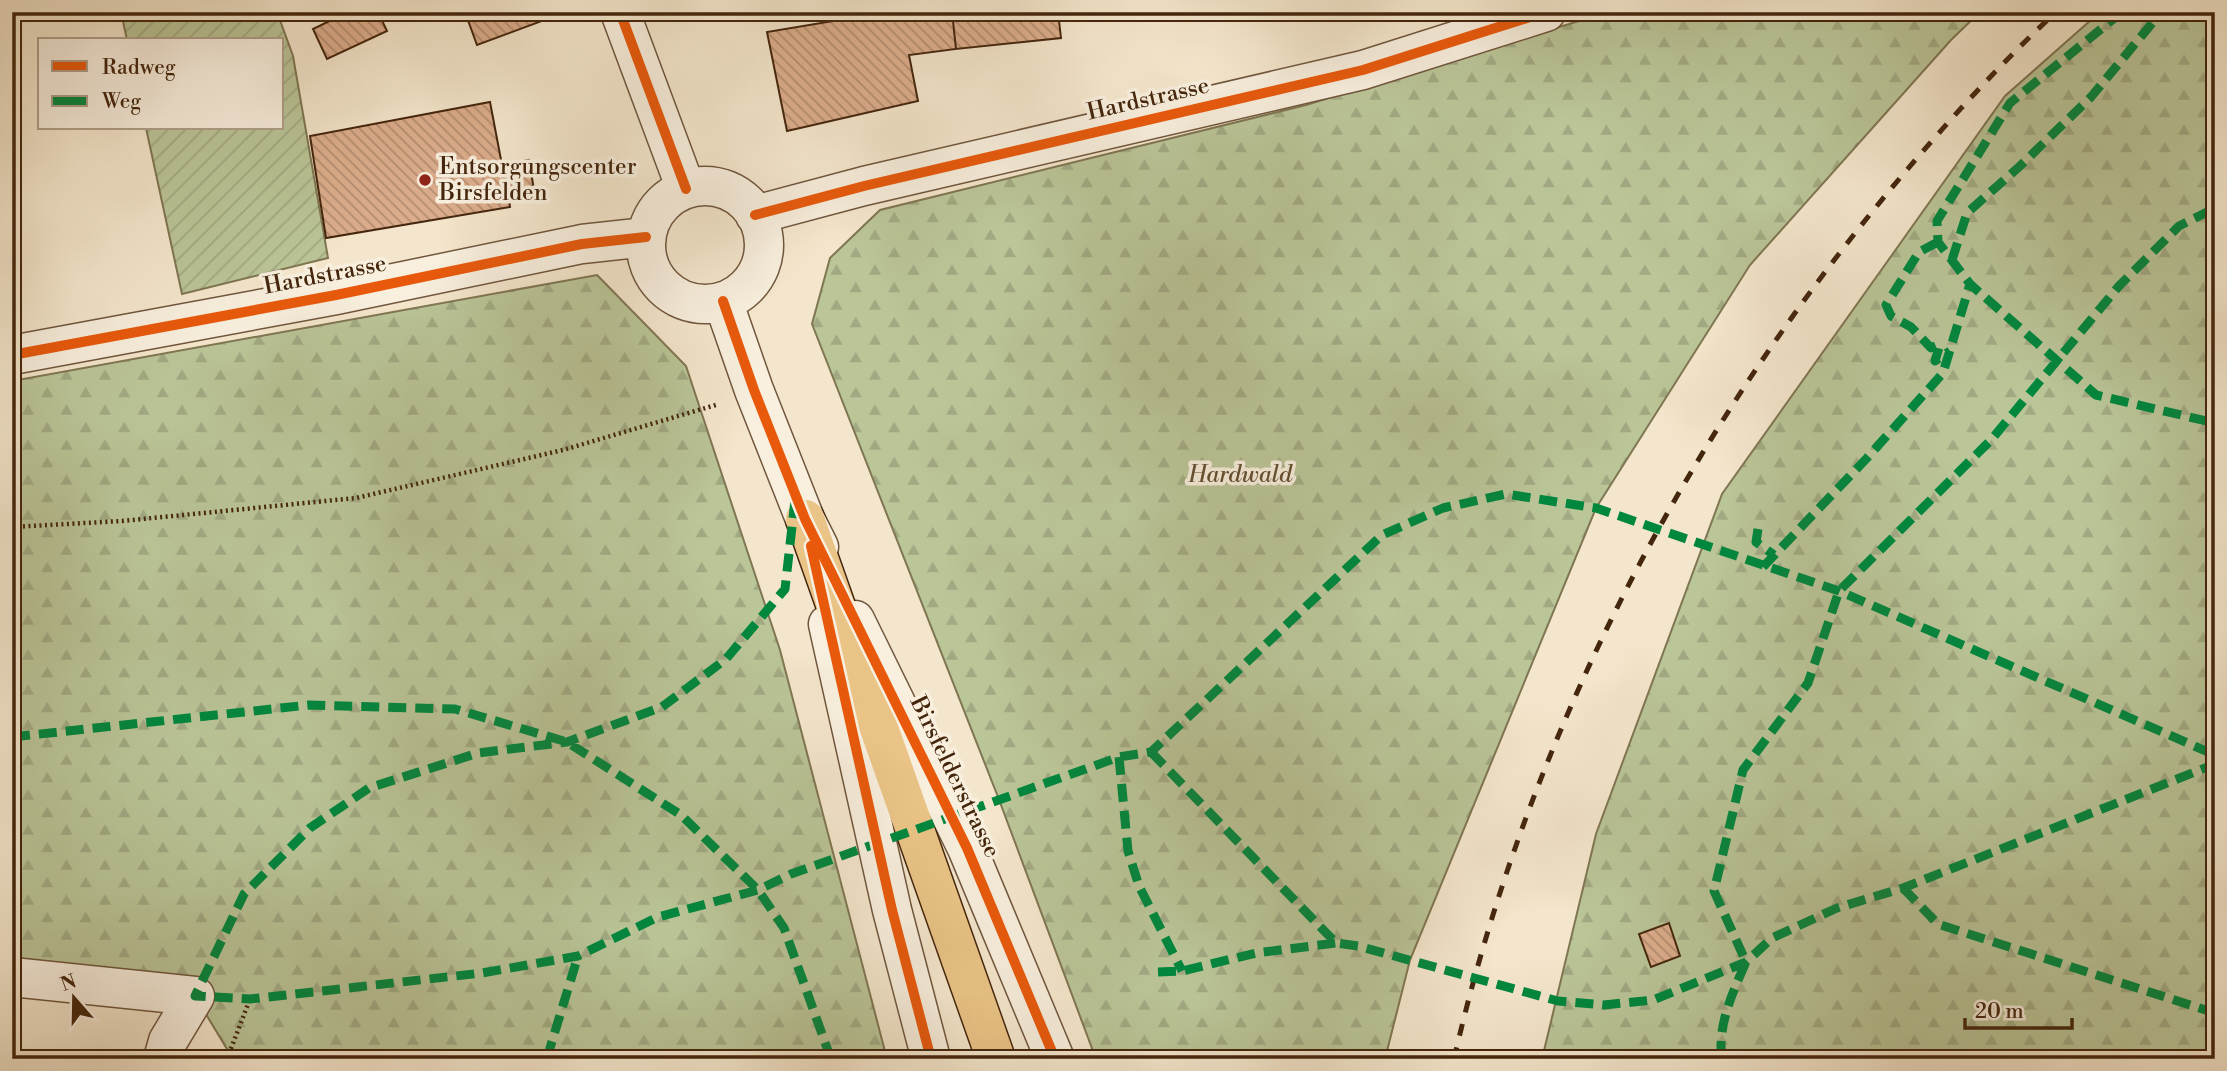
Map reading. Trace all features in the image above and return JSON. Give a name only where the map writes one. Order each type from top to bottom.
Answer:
[{"type":"highway","points":[[805,519],[996,1059]]},
{"type":"street","points":[[620,12],[685,189]]},
{"type":"street","name":"Hardstrasse","points":[[755,215],[864,186],[1363,70],[1546,12]]},
{"type":"street","points":[[717,187],[732,192],[746,202],[755,215],[762,228],[763,258],[748,285],[737,295],[706,304],[689,302],[660,285],[651,271],[646,254],[650,221],[659,207],[671,196],[685,189],[717,187]]},
{"type":"street","name":"Hardstrasse","points":[[12,355],[323,298],[582,244],[646,237]]},
{"type":"street","name":"Birsfelderstrasse","points":[[723,301],[754,390],[805,519],[967,848],[1055,1059]]},
{"type":"street","name":"Birsfelderstrasse","points":[[805,519],[892,910],[930,1059]]},
{"type":"street","points":[[12,977],[195,996],[168,1041],[163,1059]]},
{"type":"path","points":[[12,527],[122,521],[356,498],[563,450],[705,409]]},
{"type":"path","points":[[227,1059],[250,999]]},
{"type":"green space","points":[[121,12],[277,12],[293,56],[328,258],[182,294],[146,130],[284,130],[284,38],[127,38]]},
{"type":"green space","name":"Hardwald","points":[[1608,12],[1980,12],[1951,40],[1750,265],[1596,508],[1410,960],[1385,1059],[1096,1059],[998,797],[812,324],[830,258],[880,210],[1306,105]]},
{"type":"green space","points":[[2100,12],[2215,12],[2215,1059],[1542,1059],[1596,834],[1722,494],[2005,96]]},
{"type":"green space","points":[[597,275],[686,366],[780,650],[887,1059],[233,1059],[195,996],[12,977],[12,381]]},
{"type":"building","points":[[348,12],[378,12],[387,31],[327,59],[313,29]]},
{"type":"building","points":[[465,12],[548,12],[550,18],[477,45]]},
{"type":"building","points":[[887,12],[952,12],[956,49],[909,55],[918,101],[787,131],[767,32]]},
{"type":"building","points":[[952,12],[994,12],[994,16],[1058,12],[1061,38],[956,49]]},
{"type":"building","name":"Entsorgungscenter Birsfelden","points":[[490,102],[502,165],[529,160],[535,196],[509,199],[510,207],[326,238],[310,136]]},
{"type":"building","name":"Entsorgungscenter Birsfelden","points":[[490,102],[502,165],[529,160],[535,196],[509,199],[510,207],[326,238],[310,136]]},
{"type":"building","points":[[1669,923],[1680,956],[1651,967],[1639,934]]},
{"type":"railway","points":[[1454,1059],[1486,939],[1525,821],[1571,705],[1625,592],[1685,483],[1751,377],[1823,275],[1937,135],[1995,72],[2056,12]]},
{"type":"marked path","points":[[2122,12],[2010,103],[1937,221],[1938,242],[1970,284],[2096,395],[2215,423]]},
{"type":"marked path","points":[[1952,260],[1967,213],[2091,97],[2164,12]]},
{"type":"marked path","points":[[1722,1059],[1724,1021],[1746,962],[1714,891],[1743,770],[1808,683],[1839,591],[1991,440],[2119,286],[2179,226],[2215,208]]},
{"type":"marked path","points":[[1938,242],[1919,252],[1886,305],[1891,316],[1911,327],[1931,348],[1940,344],[1935,361],[1950,351]]},
{"type":"marked path","points":[[1763,567],[1867,458],[1943,373],[1970,284]]},
{"type":"marked path","points":[[795,500],[785,589],[726,659],[662,707],[567,742],[478,753],[369,788],[310,828],[244,894],[195,996],[250,999],[482,973],[578,956],[658,917],[758,890],[791,874],[1119,757],[1151,752],[1382,535],[1443,508],[1506,494],[1596,508],[1839,591],[2215,755]]},
{"type":"marked path","points":[[1758,529],[1756,542],[1774,555]]},
{"type":"marked path","points":[[12,737],[309,705],[455,709],[567,742],[681,815],[758,890],[784,928],[831,1059]]},
{"type":"marked path","points":[[1151,752],[1336,943],[1358,946],[1558,1001],[1604,1005],[1653,1000],[1746,962],[1772,938],[1837,908],[1903,888],[2215,764]]},
{"type":"marked path","points":[[1119,757],[1128,851],[1139,886],[1182,971]]},
{"type":"marked path","points":[[1903,888],[1938,924],[2215,1013]]},
{"type":"marked path","points":[[1158,972],[1182,971],[1256,953],[1336,943]]},
{"type":"marked path","points":[[549,1059],[578,956]]},
{"type":"cycle path","points":[[620,12],[686,189]]},
{"type":"cycle path","points":[[755,215],[864,186],[1363,70],[1546,12]]},
{"type":"cycle path","points":[[12,355],[336,295],[582,244],[646,237]]},
{"type":"cycle path","points":[[723,301],[754,390],[805,519],[967,848],[1055,1059]]},
{"type":"cycle path","points":[[811,546],[892,910],[931,1059]]},
{"type":"place","name":"Entsorgungscenter Birsfelden","points":[[425,180]]}]
